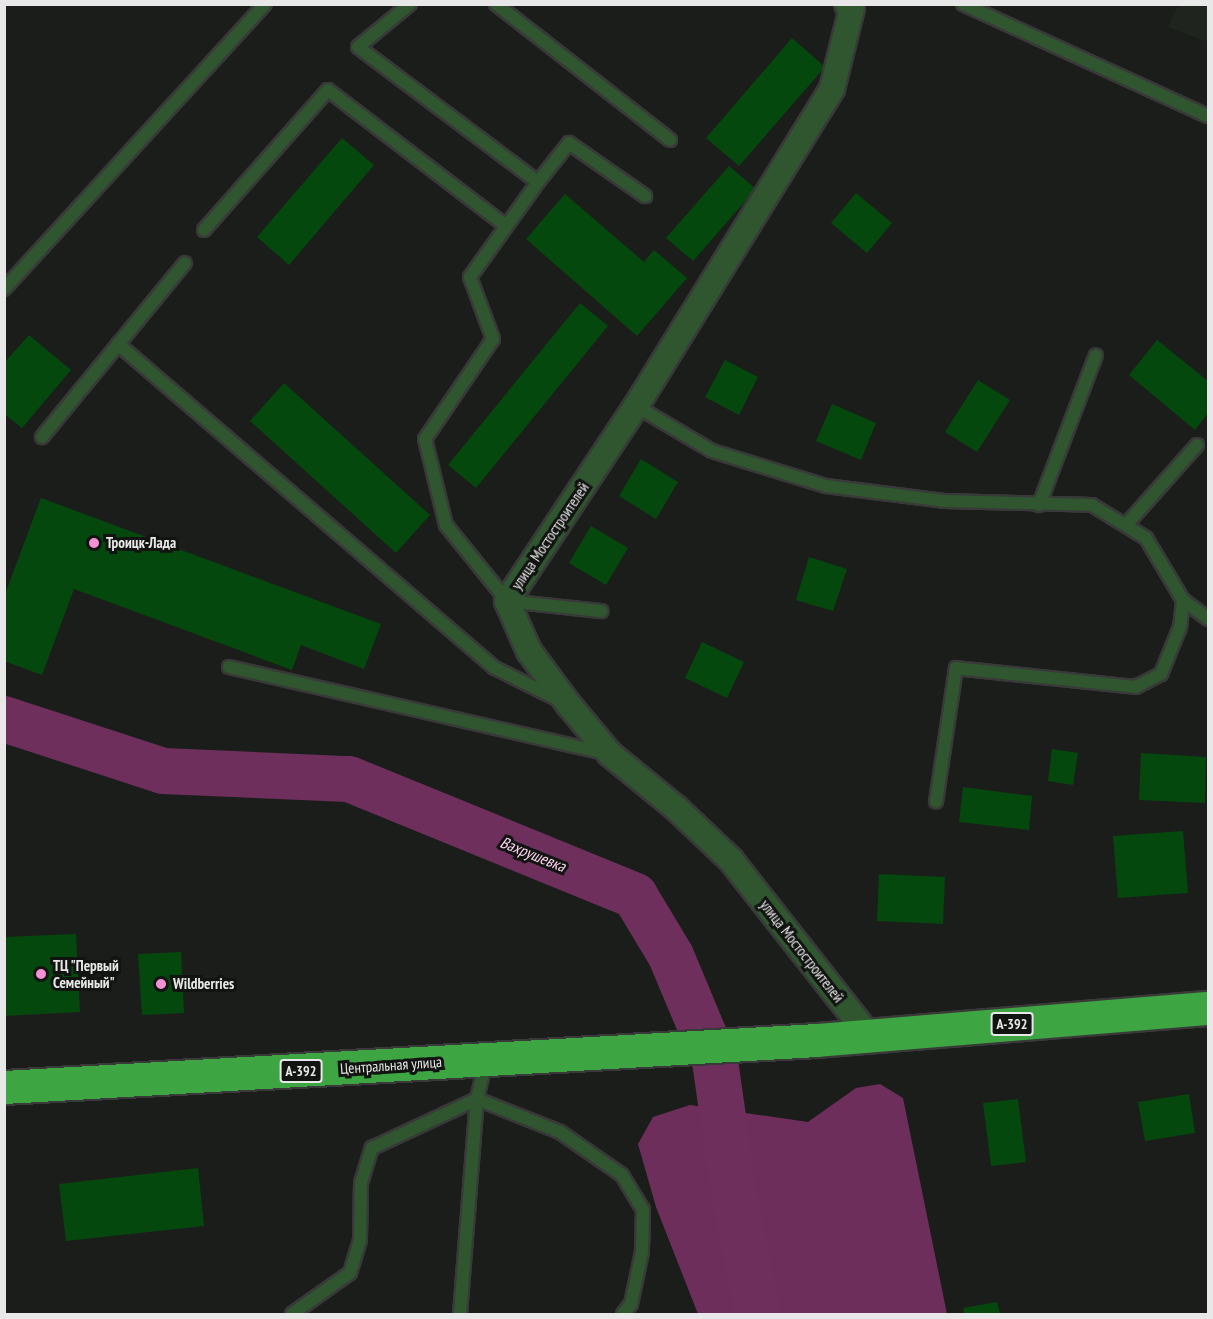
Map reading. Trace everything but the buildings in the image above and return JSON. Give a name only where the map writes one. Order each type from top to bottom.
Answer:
[{"type":"highway","name":"А-392","points":[[869,1036],[1209,1008]]},
{"type":"highway","name":"Центральная улица","points":[[4,1087],[869,1036]]},
{"type":"street","name":"улица Мостостроителей","points":[[852,6],[832,89],[636,406],[507,601],[529,651],[569,705],[610,754],[676,808],[731,860],[869,1036]]},
{"type":"lane","points":[[4,289],[265,4]]},
{"type":"lane","points":[[410,4],[358,47],[538,182]]},
{"type":"lane","points":[[496,4],[670,140]]},
{"type":"lane","points":[[963,4],[1209,116]]},
{"type":"lane","points":[[204,230],[328,90],[506,226]]},
{"type":"lane","points":[[601,611],[507,601],[447,525],[425,439],[494,339],[470,277],[569,143],[645,196]]},
{"type":"lane","points":[[42,437],[185,263]]},
{"type":"lane","points":[[118,344],[495,668],[569,705]]},
{"type":"lane","points":[[1040,505],[1096,355]]},
{"type":"lane","points":[[636,406],[712,451],[826,486],[944,501],[1092,505],[1146,538],[1183,600],[1209,619]]},
{"type":"lane","points":[[1126,525],[1197,445]]},
{"type":"lane","points":[[936,802],[956,668],[1136,687],[1161,674],[1180,627],[1183,600]]},
{"type":"lane","points":[[229,667],[610,754]]},
{"type":"lane","points":[[460,1314],[477,1099],[486,1059]]},
{"type":"lane","points":[[292,1314],[350,1274],[360,1240],[361,1183],[372,1148],[477,1099],[560,1132],[622,1175],[643,1210],[642,1252],[631,1304],[623,1314]]},
{"type":"shaded area","points":[[1178,5],[1208,5],[1208,42],[1168,27]]},
{"type":"shaded area","points":[[880,1084],[903,1098],[947,1314],[698,1314],[656,1207],[638,1144],[653,1117],[690,1105],[808,1122],[856,1088]]},
{"type":"waterway","name":"Вахрушевка","points":[[4,719],[163,771],[349,779],[635,896],[671,956],[715,1061],[734,1195],[758,1314]]},
{"type":"place","name":"Троицк-Лада","points":[[94,543]]},
{"type":"place","name":"ТЦ \"Первый Семейный\"","points":[[41,974]]},
{"type":"place","name":"Wildberries","points":[[161,984]]}]
